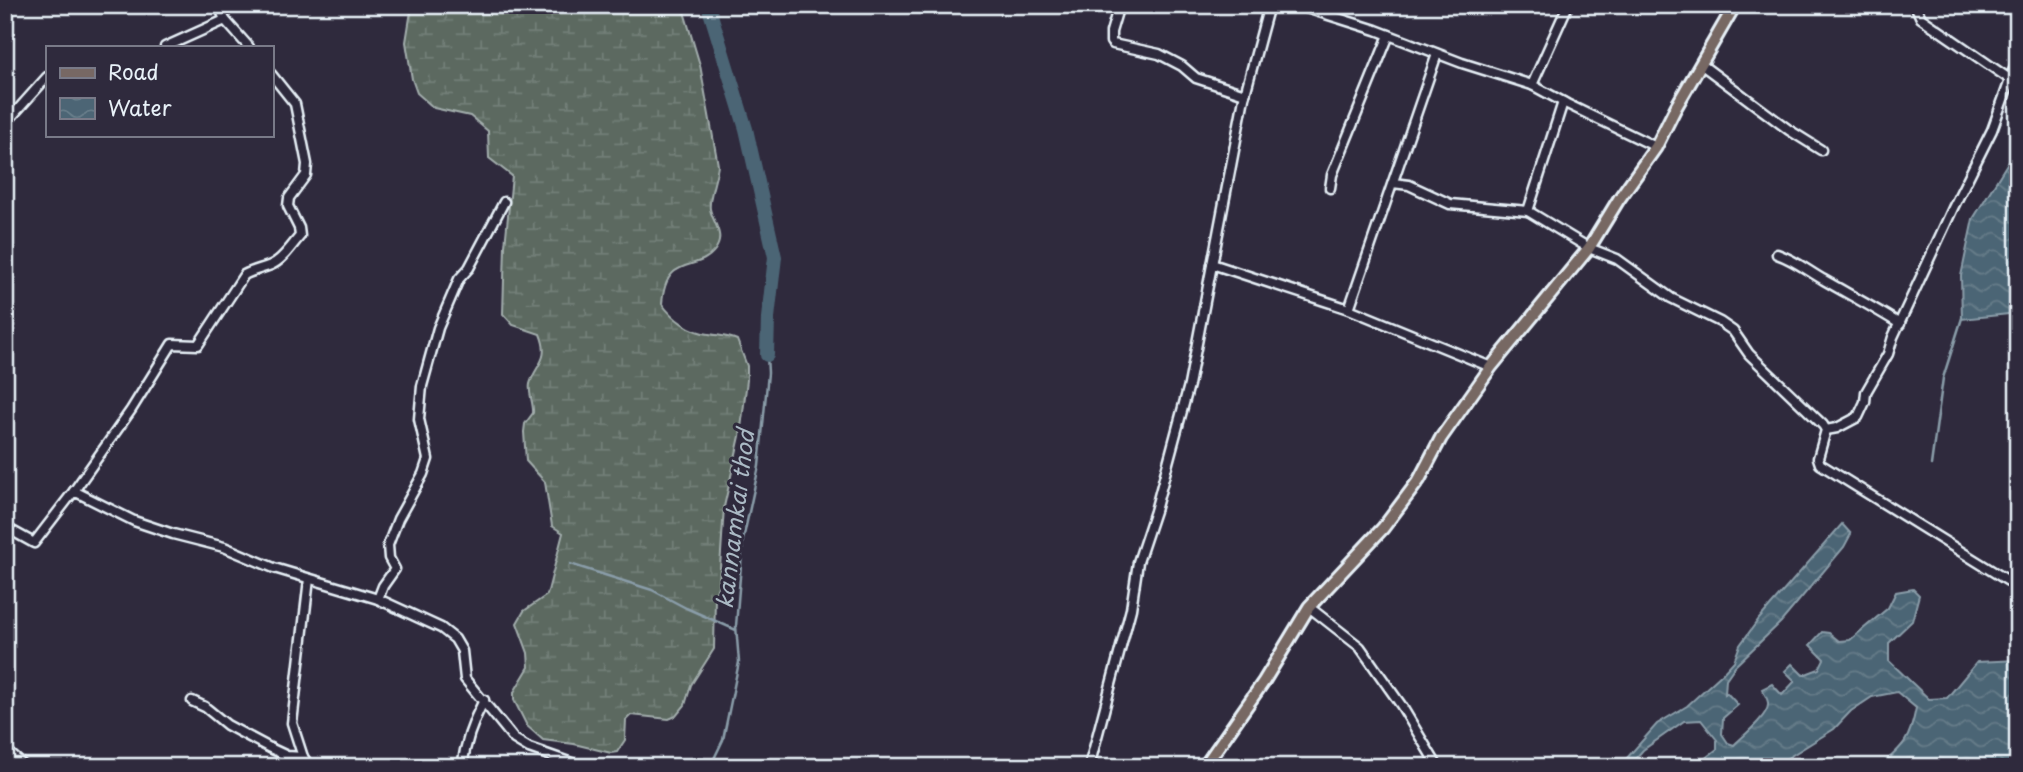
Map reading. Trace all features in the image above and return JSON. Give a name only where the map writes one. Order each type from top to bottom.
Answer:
[{"type":"main road","points":[[1204,767],[1259,690],[1309,607],[1383,528],[1419,480],[1441,438],[1491,367],[1589,248],[1656,147],[1735,5]]},
{"type":"street","points":[[219,5],[225,20],[247,46]]},
{"type":"street","points":[[1119,5],[1111,32],[1114,44],[1159,54],[1182,66],[1196,78],[1245,94]]},
{"type":"street","points":[[1089,767],[1131,609],[1138,562],[1179,427],[1245,94],[1269,5]]},
{"type":"street","points":[[1297,5],[1532,85],[1656,147]]},
{"type":"street","points":[[1532,85],[1568,5]]},
{"type":"street","points":[[1915,5],[1921,18],[2011,80]]},
{"type":"street","points":[[167,46],[225,20]]},
{"type":"street","points":[[1330,188],[1332,175],[1389,35]]},
{"type":"street","points":[[1349,309],[1437,54]]},
{"type":"street","points":[[1826,430],[1837,428],[1858,417],[1866,392],[1888,354],[1953,208],[1992,131],[2018,58]]},
{"type":"street","points":[[1702,65],[1789,130],[1821,150]]},
{"type":"street","points":[[5,527],[34,543],[131,410],[172,344],[198,345],[244,275],[278,260],[300,236],[288,206],[289,198],[306,175],[307,164],[295,104],[273,76]]},
{"type":"street","points":[[5,124],[46,78]]},
{"type":"street","points":[[1528,211],[1563,102]]},
{"type":"street","points":[[1393,183],[1409,185],[1450,204],[1528,211],[1589,248],[1617,259],[1671,298],[1704,312],[1733,331],[1749,354],[1792,393],[1826,430]]},
{"type":"street","points":[[378,599],[395,569],[389,558],[388,545],[393,530],[428,459],[419,419],[422,386],[438,328],[459,279],[469,268],[504,202]]},
{"type":"street","points":[[1777,254],[1796,260],[1900,324]]},
{"type":"street","points":[[1212,264],[1349,309],[1491,367]]},
{"type":"street","points":[[1826,430],[1818,458],[1820,464],[2018,587]]},
{"type":"street","points":[[74,491],[134,520],[173,534],[224,547],[274,569],[378,599],[441,628],[455,639],[463,651],[465,679],[514,739],[529,748],[583,767]]},
{"type":"street","points":[[309,579],[292,723],[303,757],[310,767]]},
{"type":"street","points":[[1309,607],[1360,647],[1401,705],[1438,767]]},
{"type":"street","points":[[462,767],[464,750],[484,700]]},
{"type":"street","points":[[192,702],[205,707],[226,725],[270,748],[287,756],[303,757]]},
{"type":"street","points":[[5,749],[25,767]]},
{"type":"green space","points":[[412,5],[682,5],[700,65],[718,165],[710,209],[719,239],[715,250],[708,257],[676,270],[669,277],[662,304],[671,315],[689,328],[737,340],[747,366],[747,380],[740,436],[724,507],[719,583],[715,596],[714,649],[691,685],[685,705],[676,716],[669,719],[631,715],[626,720],[625,740],[617,752],[543,740],[527,726],[514,700],[514,692],[529,667],[528,653],[517,623],[524,611],[547,595],[563,533],[552,526],[545,482],[526,461],[525,424],[533,413],[530,384],[543,356],[543,343],[540,334],[513,325],[503,314],[505,246],[512,176],[489,158],[488,131],[470,116],[434,108],[417,93],[406,42]]},
{"type":"water","points":[[2018,146],[2018,313],[1962,319],[1961,276],[1973,219]]},
{"type":"water","points":[[1842,524],[1851,534],[1844,547],[1781,622],[1735,666],[1726,679],[1725,694],[1738,705],[1723,718],[1722,734],[1728,743],[1734,745],[1764,715],[1768,703],[1762,689],[1772,684],[1782,695],[1795,681],[1785,671],[1792,664],[1803,675],[1819,669],[1824,659],[1810,645],[1822,632],[1829,633],[1839,641],[1850,640],[1888,608],[1896,592],[1913,589],[1919,595],[1912,621],[1889,643],[1889,661],[1929,699],[1947,698],[1977,662],[2018,660],[2018,767],[1879,767],[1905,742],[1914,719],[1916,708],[1897,692],[1872,697],[1851,711],[1834,729],[1773,767],[1694,767],[1717,749],[1717,740],[1701,720],[1684,721],[1643,750],[1628,767],[1619,767],[1657,724],[1687,706],[1723,673],[1734,661],[1740,645],[1759,619]]},
{"type":"waterway","points":[[708,5],[746,129],[775,257],[767,355]]},
{"type":"waterway","points":[[1931,465],[1943,378],[1962,318]]},
{"type":"waterway","name":"kannamkai thod","points":[[710,767],[723,740],[739,662],[736,626],[743,540],[759,466],[768,373],[767,355]]},
{"type":"waterway","points":[[570,564],[652,590],[736,630]]}]
